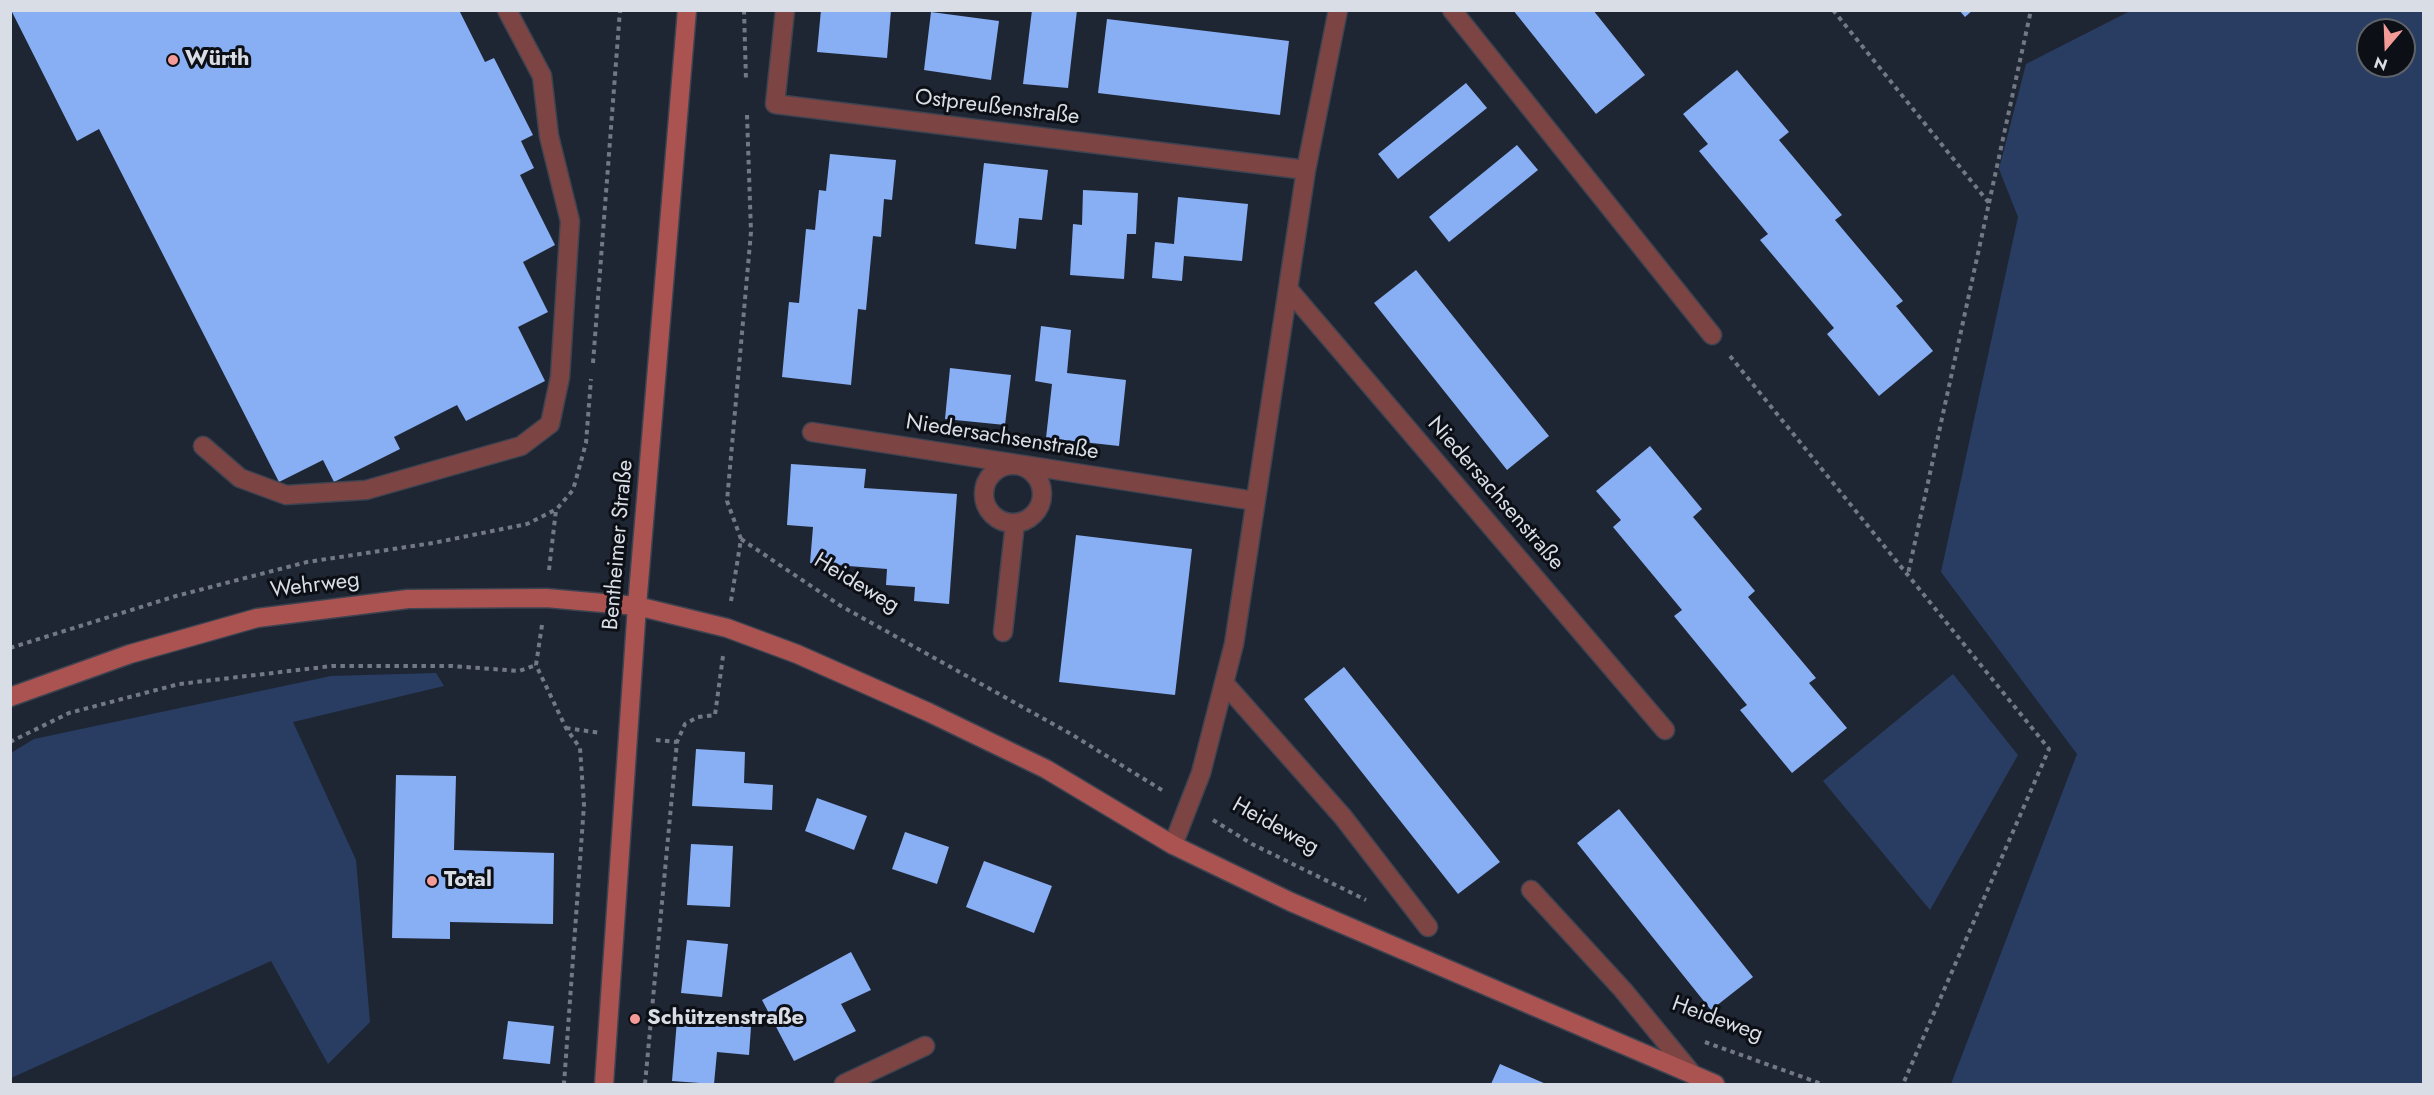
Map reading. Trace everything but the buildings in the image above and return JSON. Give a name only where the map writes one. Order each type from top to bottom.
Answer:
[{"type":"street","points":[[203,446],[240,478],[286,495],[366,490],[521,446],[550,424],[560,377],[570,221],[549,136],[542,76],[507,10]]},
{"type":"street","name":"Bentheimer Straße","points":[[604,1084],[637,606],[687,10]]},
{"type":"street","name":"Ostpreußenstraße","points":[[785,10],[775,104],[1306,170]]},
{"type":"street","points":[[1173,845],[1201,773],[1234,644],[1306,170],[1338,10]]},
{"type":"street","points":[[1452,10],[1712,335]]},
{"type":"street","name":"Niedersachsenstraße","points":[[1289,290],[1665,730]]},
{"type":"street","name":"Niedersachsenstraße","points":[[812,432],[1017,466],[1255,501]]},
{"type":"street","points":[[1017,466],[1025,468],[1039,481],[1042,500],[1033,516],[1015,523],[1006,522],[990,511],[985,493],[986,484],[998,469],[1017,466]]},
{"type":"street","points":[[1003,632],[1015,523]]},
{"type":"street","name":"Wehrweg","points":[[10,697],[130,654],[257,618],[408,599],[546,598],[637,606]]},
{"type":"street","points":[[637,606],[727,628],[819,664],[1035,764],[1173,845],[1301,906],[1715,1084]]},
{"type":"street","points":[[1225,684],[1344,817],[1428,927]]},
{"type":"street","points":[[1531,890],[1623,990],[1693,1075]]},
{"type":"street","points":[[844,1084],[925,1046]]},
{"type":"path","points":[[744,10],[747,92]]},
{"type":"path","points":[[1833,10],[1989,203]]},
{"type":"path","points":[[1908,575],[2031,10]]},
{"type":"path","points":[[645,1084],[677,742],[685,724],[698,717],[715,715],[741,539],[727,501],[751,232],[747,104]]},
{"type":"path","points":[[1712,335],[2049,749],[1903,1084]]},
{"type":"path","points":[[10,648],[176,596],[286,568],[527,524],[556,510]]},
{"type":"path","name":"Heideweg","points":[[741,539],[841,606],[1071,734],[1252,844],[1375,904]]},
{"type":"path","points":[[10,742],[69,713],[179,684],[332,666],[452,666],[519,671],[536,665],[566,728],[579,748],[584,805],[564,1084]]},
{"type":"path","name":"Heideweg","points":[[1701,1040],[1822,1084]]},
{"type":"shaded area","points":[[2422,10],[2423,1084],[1951,1084],[2077,754],[1941,572],[2018,217],[1999,169],[2026,64],[2130,11]]},
{"type":"shaded area","points":[[436,673],[444,686],[293,722],[356,860],[370,1022],[328,1064],[271,961],[11,1078],[11,753],[34,739],[331,676]]},
{"type":"shaded area","points":[[1953,674],[2018,755],[1930,910],[1823,781]]},
{"type":"place","name":"Würth","points":[[173,60]]},
{"type":"place","name":"Total","points":[[432,881]]},
{"type":"place","name":"Schützenstraße","points":[[635,1019]]}]
